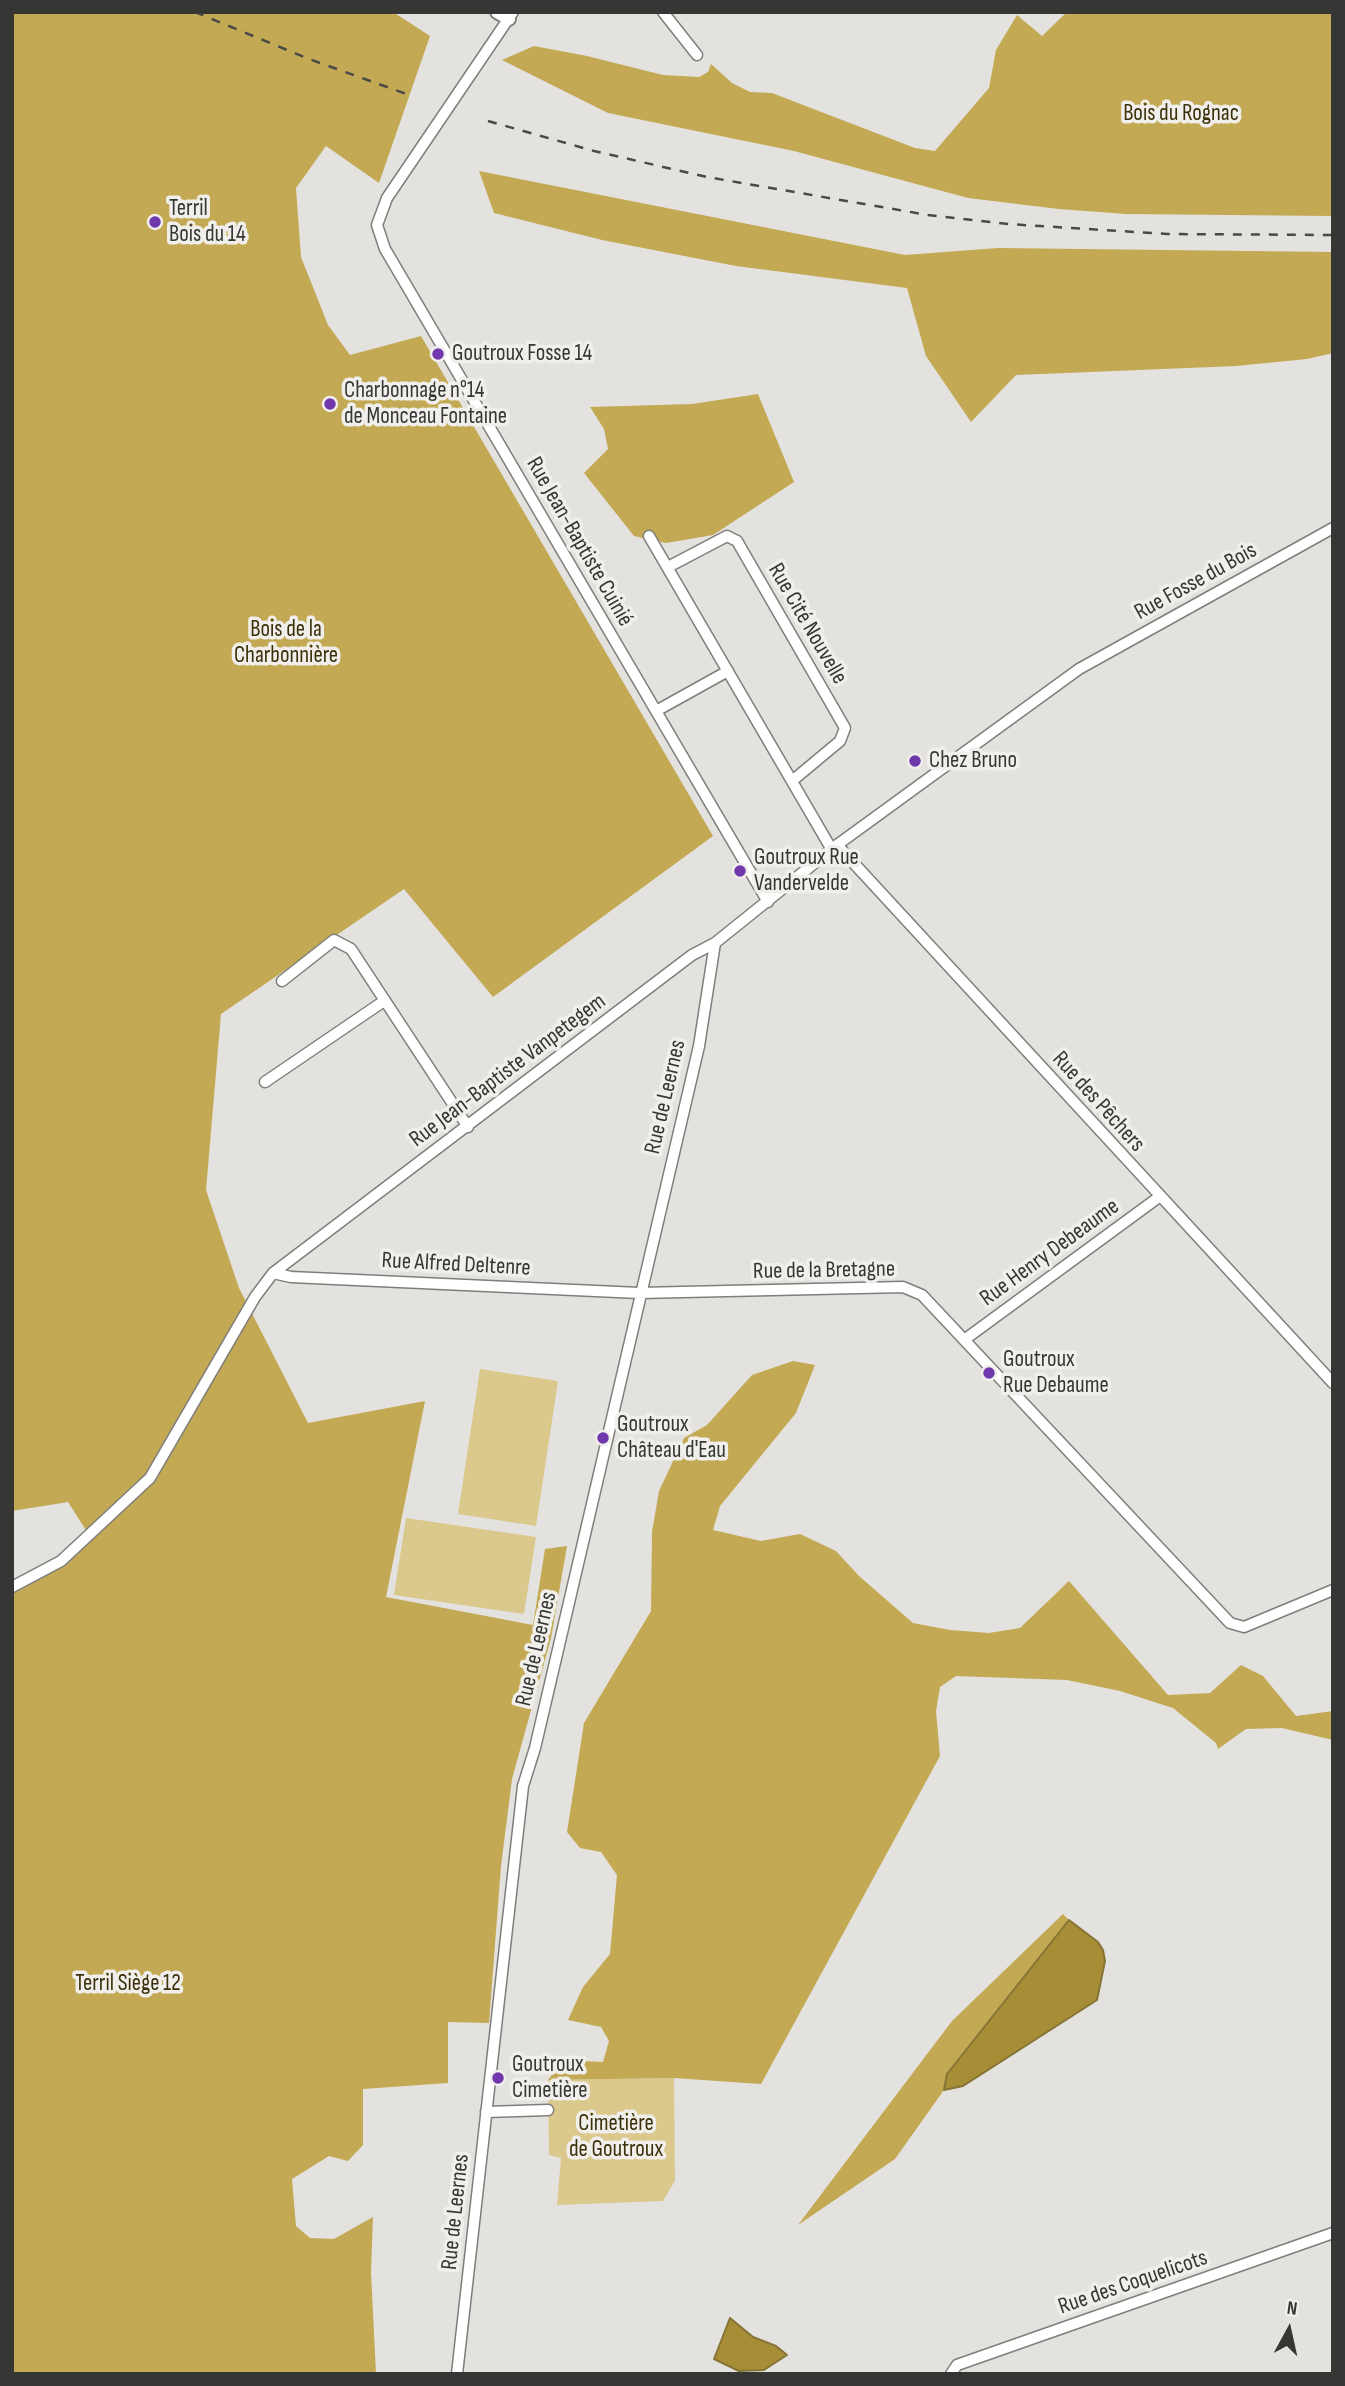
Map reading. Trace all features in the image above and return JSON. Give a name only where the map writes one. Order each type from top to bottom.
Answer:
[{"type":"street","points":[[663,12],[697,55]]},
{"type":"street","name":"Rue Jean-Baptiste Cuinié","points":[[507,14],[387,198],[377,225],[385,248],[768,902]]},
{"type":"street","name":"Rue Fosse du Bois","points":[[835,848],[1079,670],[1333,528]]},
{"type":"street","points":[[649,536],[792,781],[835,848]]},
{"type":"street","name":"Rue Cité Nouvelle","points":[[668,567],[727,536],[737,541],[744,553],[845,728],[840,741],[792,781]]},
{"type":"street","points":[[656,712],[729,671]]},
{"type":"street","name":"Rue Jean-Baptiste Vanpetegem","points":[[273,1273],[692,956],[715,943],[835,848]]},
{"type":"street","name":"Rue des Pêchers","points":[[835,848],[1333,1382]]},
{"type":"street","points":[[282,981],[334,940],[351,949],[468,1127]]},
{"type":"street","name":"Rue de Leernes","points":[[457,2374],[523,1786],[538,1735],[639,1293],[699,1046],[715,943]]},
{"type":"street","points":[[265,1082],[384,1001]]},
{"type":"street","name":"Rue Henry Debeaume","points":[[964,1340],[1159,1198]]},
{"type":"street","points":[[12,1587],[61,1561],[150,1478],[223,1350],[273,1273]]},
{"type":"street","name":"Rue Alfred Deltenre","points":[[273,1273],[291,1277],[639,1293]]},
{"type":"street","name":"Rue de la Bretagne","points":[[639,1293],[902,1287],[922,1295],[1230,1623],[1244,1627],[1333,1590]]},
{"type":"street","points":[[486,2112],[548,2110]]},
{"type":"street","name":"Rue des Coquelicots","points":[[951,2374],[957,2365],[1333,2233]]},
{"type":"green space","name":"Bois de la Charbonnière","points":[[12,12],[393,12],[430,36],[379,183],[326,146],[296,188],[301,257],[328,325],[350,355],[421,336],[713,836],[493,997],[404,889],[221,1014],[206,1190],[239,1288],[308,1423],[425,1401],[386,1597],[533,1625],[545,1549],[567,1546],[551,1638],[512,1779],[501,1866],[489,2023],[448,2022],[448,2083],[363,2089],[363,2145],[348,2161],[329,2156],[292,2179],[296,2226],[310,2238],[334,2239],[373,2217],[371,2273],[376,2374],[12,2374],[12,1587],[61,1561],[89,1535],[68,1502],[12,1511]]},
{"type":"green space","name":"Bois du Rognac","points":[[1067,12],[1333,12],[1333,216],[1126,214],[968,198],[794,151],[608,113],[502,60],[534,46],[663,75],[699,77],[708,72],[711,64],[732,83],[750,92],[772,93],[915,148],[935,151],[989,88],[996,50],[1017,15],[1042,36]]},
{"type":"green space","points":[[479,171],[905,255],[998,248],[1333,252],[1333,353],[1307,359],[1236,366],[1016,375],[971,422],[926,356],[907,288],[736,266],[602,240],[494,213]]},
{"type":"green space","points":[[758,394],[794,482],[713,535],[666,543],[634,536],[584,473],[608,449],[604,429],[590,407],[692,404]]},
{"type":"green space","points":[[793,1361],[815,1365],[796,1413],[720,1506],[713,1530],[761,1541],[800,1534],[836,1551],[859,1576],[913,1623],[950,1630],[989,1633],[1020,1628],[1069,1581],[1168,1695],[1210,1693],[1241,1665],[1263,1676],[1296,1716],[1333,1711],[1333,1740],[1282,1728],[1246,1729],[1218,1749],[1216,1743],[1173,1708],[1120,1691],[1067,1680],[956,1676],[940,1687],[936,1711],[940,1756],[761,2084],[674,2078],[548,2080],[564,2060],[603,2062],[609,2041],[601,2027],[568,2020],[583,1987],[610,1954],[617,1875],[601,1852],[580,1848],[567,1832],[584,1723],[651,1611],[652,1532],[659,1491],[684,1438],[707,1425],[752,1375]]},
{"type":"green space","points":[[480,1369],[558,1381],[536,1526],[458,1514]]},
{"type":"green space","points":[[406,1518],[536,1537],[524,1614],[394,1595]]},
{"type":"green space","points":[[1063,1914],[1069,1920],[948,2074],[944,2090],[895,2159],[798,2225],[952,2021]]},
{"type":"green space","name":"Cimetière de Goutroux","points":[[674,2078],[675,2181],[663,2201],[557,2205],[561,2158],[549,2155],[548,2080]]},
{"type":"shaded area","points":[[1069,1920],[1098,1942],[1103,1950],[1105,1961],[1097,2000],[963,2086],[944,2090],[947,2074]]},
{"type":"shaded area","points":[[730,2318],[753,2337],[776,2346],[787,2355],[764,2370],[739,2371],[714,2359]]},
{"type":"railway","points":[[195,12],[309,59],[412,96]]},
{"type":"railway","points":[[488,121],[594,151],[707,177],[928,215],[1008,224],[1167,234],[1333,235]]},
{"type":"place","name":"Terril Bois du 14","points":[[155,222]]},
{"type":"place","name":"Goutroux Fosse 14","points":[[438,354]]},
{"type":"place","name":"Charbonnage n°14 de Monceau Fontaine","points":[[330,404]]},
{"type":"place","name":"Chez Bruno","points":[[915,761]]},
{"type":"place","name":"Goutroux Rue Vandervelde","points":[[740,871]]},
{"type":"place","name":"Goutroux Rue Debaume","points":[[989,1373]]},
{"type":"place","name":"Goutroux Château d'Eau","points":[[603,1438]]},
{"type":"place","name":"Goutroux Cimetière","points":[[498,2078]]},
{"type":"park label","name":"Terril Siège 12","points":[[128,1984]]}]
